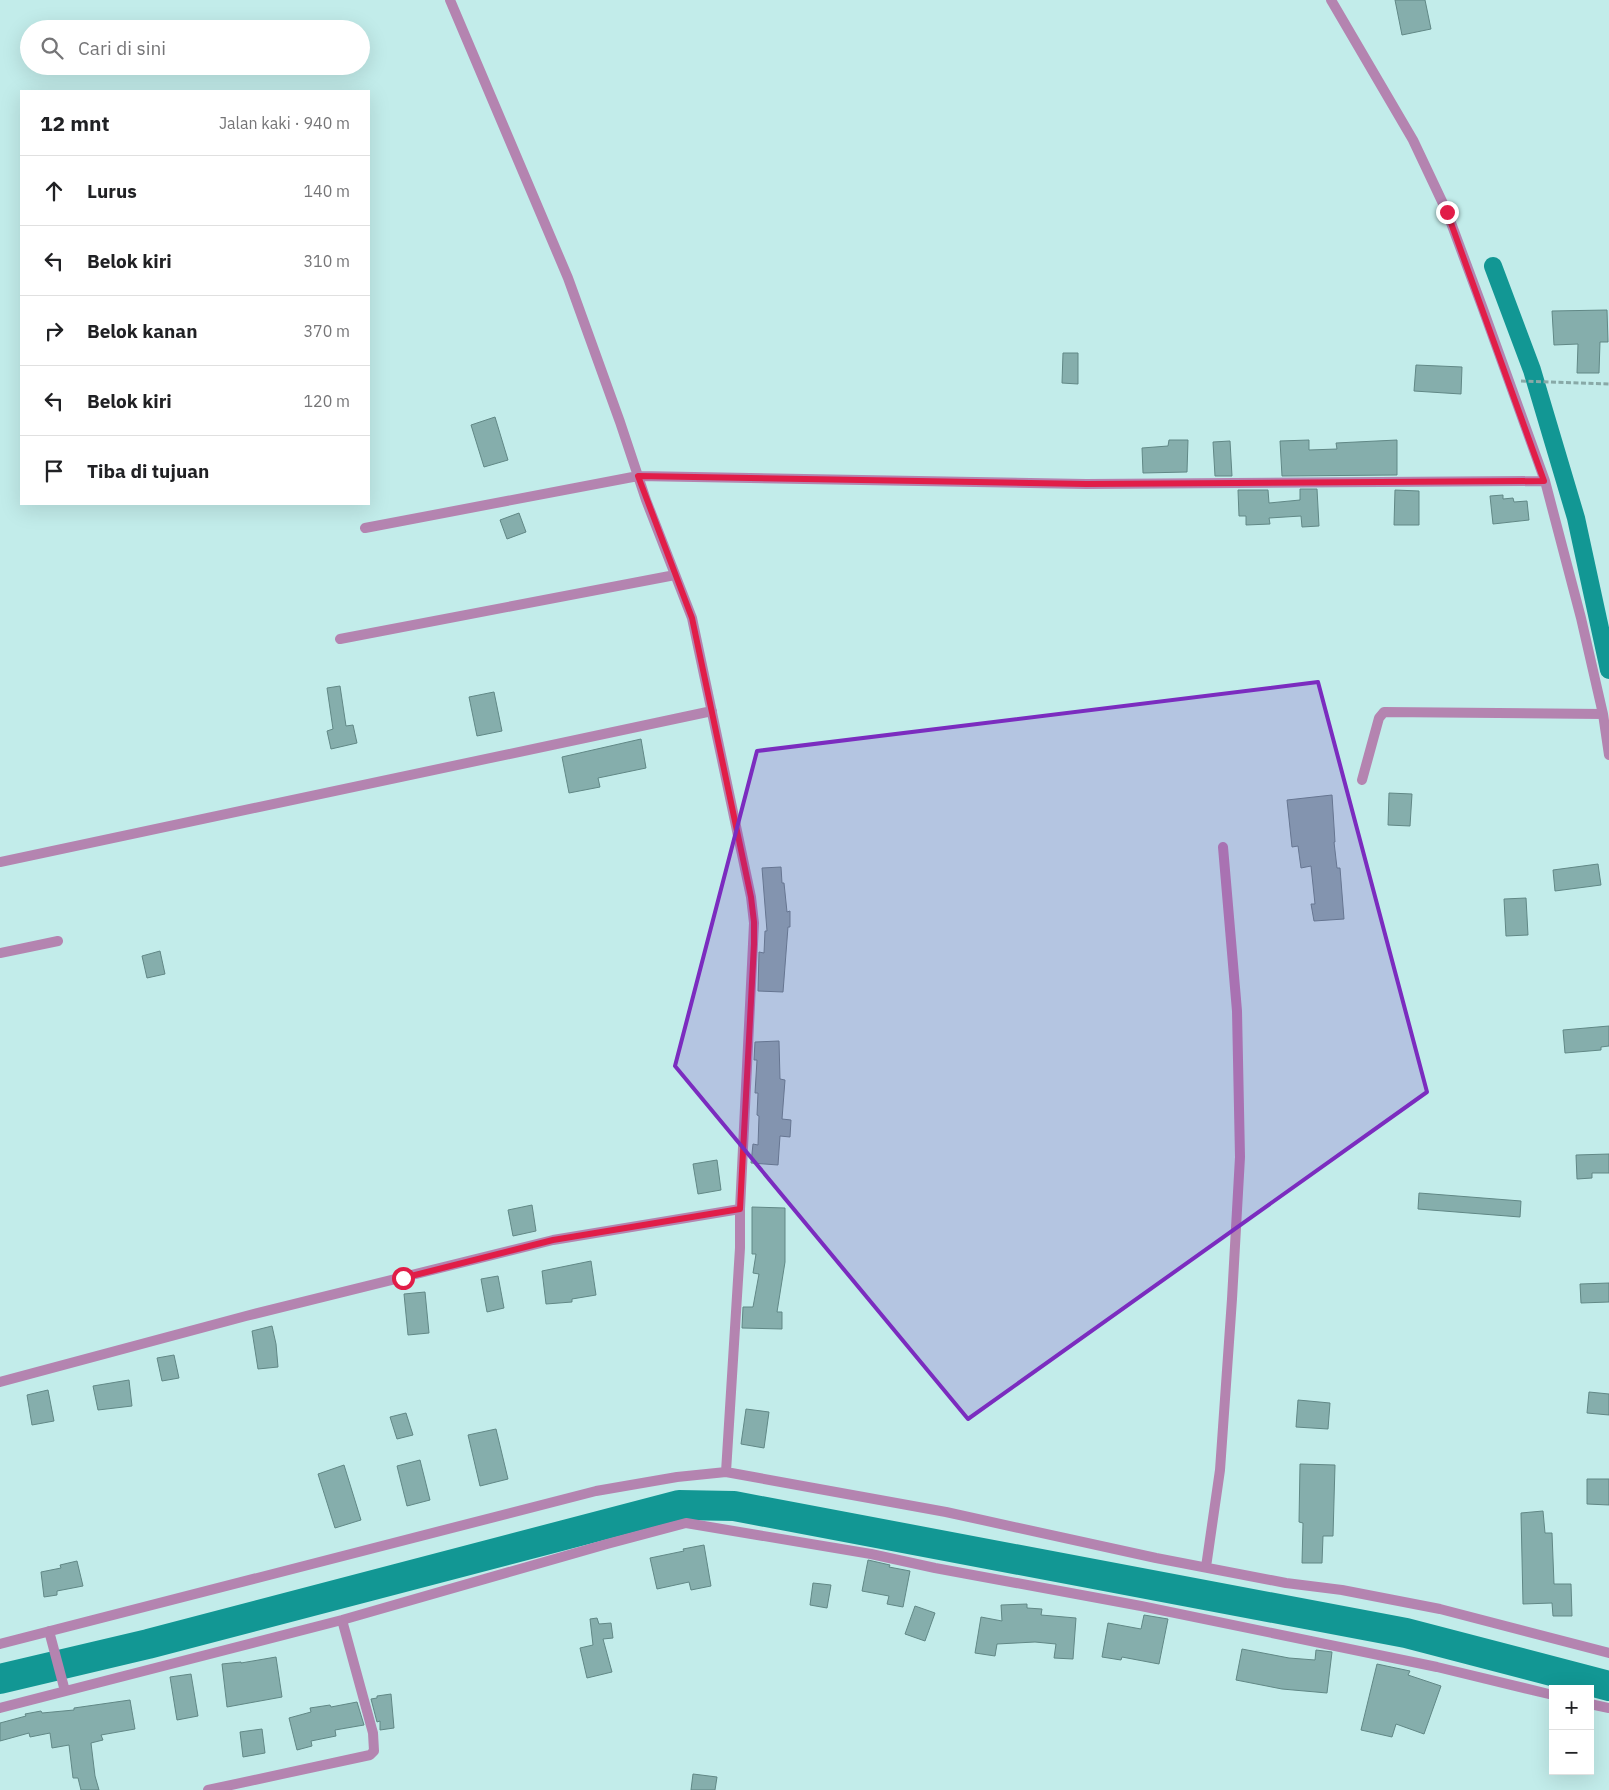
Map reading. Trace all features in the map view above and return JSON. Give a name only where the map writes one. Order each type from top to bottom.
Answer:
[{"type":"street","points":[[450,0],[568,278],[638,476],[692,618],[751,897],[754,922],[740,1209],[740,1248],[726,1472]]},
{"type":"street","points":[[1331,0],[1413,140],[1447,212],[1544,481],[1603,714],[1609,755]]},
{"type":"street","points":[[365,528],[638,476],[1086,484],[1544,481]]},
{"type":"street","points":[[340,639],[675,575]]},
{"type":"street","points":[[0,862],[712,711]]},
{"type":"street","points":[[1362,780],[1380,718],[1384,712],[1603,714]]},
{"type":"street","points":[[1206,1567],[1220,1470],[1240,1157],[1237,1011],[1223,847]]},
{"type":"street","points":[[0,953],[58,941]]},
{"type":"street","points":[[0,1382],[246,1316],[553,1240],[740,1209]]},
{"type":"street","points":[[0,1644],[596,1491],[677,1477],[726,1472],[946,1512],[1156,1558],[1286,1583],[1342,1590],[1440,1609],[1609,1653]]},
{"type":"street","points":[[0,1708],[342,1620],[607,1544],[686,1524],[871,1554],[935,1568],[1141,1606],[1437,1667],[1549,1694]]},
{"type":"street","points":[[208,1790],[370,1755],[374,1751],[373,1733],[342,1620]]},
{"type":"street","points":[[49,1631],[65,1691]]},
{"type":"street","points":[[1594,1705],[1609,1708]]},
{"type":"path","points":[[1522,381],[1609,384]]},
{"type":"highlighted area","points":[[1318,682],[1427,1092],[968,1419],[675,1066],[757,751]]},
{"type":"building","points":[[1395,0],[1425,0],[1431,29],[1402,35]]},
{"type":"building","points":[[1607,310],[1608,342],[1600,342],[1599,373],[1577,373],[1578,344],[1554,345],[1552,311]]},
{"type":"building","points":[[1063,353],[1078,353],[1078,384],[1062,383]]},
{"type":"building","points":[[1416,365],[1462,367],[1461,394],[1414,391]]},
{"type":"building","points":[[495,417],[508,460],[484,467],[471,425]]},
{"type":"building","points":[[1169,440],[1188,440],[1187,472],[1143,473],[1142,448],[1168,446]]},
{"type":"building","points":[[1309,440],[1309,450],[1337,449],[1336,443],[1397,440],[1397,475],[1282,476],[1280,441]]},
{"type":"building","points":[[1230,441],[1232,476],[1215,476],[1213,442]]},
{"type":"building","points":[[1300,489],[1317,489],[1319,526],[1302,527],[1301,516],[1269,518],[1270,524],[1246,525],[1246,516],[1239,516],[1238,490],[1268,490],[1269,503],[1300,500]]},
{"type":"building","points":[[1395,490],[1419,491],[1419,525],[1394,525]]},
{"type":"building","points":[[1503,495],[1503,499],[1513,498],[1514,502],[1527,501],[1529,520],[1493,524],[1490,496]]},
{"type":"building","points":[[519,513],[526,532],[507,539],[500,520]]},
{"type":"building","points":[[340,686],[346,726],[353,725],[357,743],[331,749],[327,731],[333,729],[327,688]]},
{"type":"building","points":[[494,692],[502,731],[477,736],[469,697]]},
{"type":"building","points":[[641,739],[646,768],[598,778],[600,787],[569,793],[562,757]]},
{"type":"building","points":[[1389,793],[1412,794],[1410,826],[1388,825]]},
{"type":"building","points":[[1332,795],[1334,842],[1337,868],[1340,868],[1344,919],[1314,921],[1311,904],[1315,904],[1311,866],[1301,868],[1298,846],[1292,847],[1287,800]]},
{"type":"building","points":[[1598,864],[1601,885],[1555,891],[1553,870]]},
{"type":"building","points":[[781,867],[787,912],[790,911],[783,992],[758,991],[759,952],[764,953],[765,931],[767,931],[762,868]]},
{"type":"building","points":[[1526,898],[1528,935],[1506,936],[1504,899]]},
{"type":"building","points":[[160,951],[165,974],[147,978],[142,956]]},
{"type":"building","points":[[1609,1026],[1609,1046],[1601,1047],[1601,1050],[1565,1053],[1563,1030]]},
{"type":"building","points":[[779,1041],[780,1079],[785,1080],[782,1119],[791,1120],[790,1137],[780,1136],[778,1165],[751,1163],[753,1144],[758,1145],[759,1116],[757,1115],[758,1093],[755,1093],[757,1060],[754,1060],[755,1042]]},
{"type":"building","points":[[1609,1154],[1609,1173],[1592,1173],[1592,1178],[1577,1179],[1576,1155]]},
{"type":"building","points":[[717,1160],[721,1190],[698,1194],[693,1164]]},
{"type":"building","points":[[1419,1193],[1521,1201],[1520,1217],[1418,1209]]},
{"type":"building","points":[[532,1205],[536,1231],[513,1236],[508,1210]]},
{"type":"building","points":[[752,1207],[785,1208],[785,1262],[777,1312],[782,1312],[782,1329],[742,1328],[743,1307],[753,1307],[759,1274],[753,1273],[756,1254],[752,1254]]},
{"type":"building","points":[[591,1261],[596,1295],[572,1299],[572,1302],[546,1304],[542,1271]]},
{"type":"building","points":[[498,1276],[504,1308],[487,1312],[481,1279]]},
{"type":"building","points":[[1609,1283],[1609,1302],[1581,1303],[1580,1284]]},
{"type":"building","points":[[425,1292],[429,1333],[408,1335],[404,1294]]},
{"type":"building","points":[[272,1326],[278,1367],[258,1369],[252,1331]]},
{"type":"building","points":[[174,1355],[179,1378],[162,1381],[157,1358]]},
{"type":"building","points":[[129,1380],[132,1406],[98,1410],[93,1386]]},
{"type":"building","points":[[48,1390],[54,1421],[32,1425],[27,1395]]},
{"type":"building","points":[[1589,1392],[1609,1394],[1609,1415],[1587,1413]]},
{"type":"building","points":[[1298,1400],[1330,1403],[1328,1429],[1296,1427]]},
{"type":"building","points":[[746,1409],[769,1412],[764,1448],[741,1444]]},
{"type":"building","points":[[406,1413],[413,1435],[397,1439],[390,1417]]},
{"type":"building","points":[[496,1429],[508,1479],[480,1486],[468,1435]]},
{"type":"building","points":[[420,1460],[430,1500],[407,1506],[397,1466]]},
{"type":"building","points":[[1300,1464],[1335,1465],[1333,1536],[1323,1536],[1322,1563],[1302,1563],[1303,1523],[1299,1522]]},
{"type":"building","points":[[344,1465],[361,1520],[335,1528],[318,1474]]},
{"type":"building","points":[[1587,1479],[1609,1479],[1609,1505],[1587,1504]]},
{"type":"building","points":[[1543,1511],[1545,1533],[1552,1533],[1554,1584],[1571,1584],[1572,1616],[1553,1616],[1552,1603],[1523,1604],[1521,1513]]},
{"type":"building","points":[[704,1545],[711,1586],[691,1590],[689,1582],[657,1589],[650,1558]]},
{"type":"building","points":[[868,1560],[910,1571],[903,1607],[887,1604],[889,1596],[862,1591]]},
{"type":"building","points":[[77,1561],[83,1586],[57,1591],[57,1595],[44,1597],[41,1572],[61,1568],[60,1565]]},
{"type":"building","points":[[813,1583],[831,1585],[827,1608],[810,1605]]},
{"type":"building","points":[[1027,1604],[1027,1608],[1042,1609],[1041,1615],[1076,1618],[1073,1659],[1054,1658],[1056,1644],[1035,1642],[997,1644],[995,1656],[975,1653],[981,1617],[1002,1621],[1001,1605]]},
{"type":"building","points":[[915,1606],[935,1613],[925,1641],[905,1634]]},
{"type":"building","points":[[1144,1615],[1168,1619],[1159,1664],[1122,1657],[1121,1660],[1102,1657],[1108,1623],[1141,1629]]},
{"type":"building","points":[[597,1618],[599,1624],[611,1623],[613,1638],[603,1639],[612,1672],[587,1678],[580,1648],[593,1645],[590,1619]]},
{"type":"building","points":[[1242,1649],[1289,1658],[1315,1660],[1316,1650],[1332,1652],[1327,1693],[1282,1689],[1236,1680]]},
{"type":"building","points":[[276,1657],[282,1697],[227,1707],[222,1664]]},
{"type":"building","points":[[1377,1664],[1410,1671],[1408,1675],[1441,1686],[1424,1734],[1396,1724],[1392,1737],[1361,1730]]},
{"type":"building","points":[[191,1674],[198,1716],[177,1720],[170,1677]]},
{"type":"building","points":[[391,1694],[394,1728],[380,1730],[380,1721],[377,1722],[371,1699]]},
{"type":"building","points":[[130,1700],[135,1729],[101,1735],[103,1740],[91,1743],[95,1776],[99,1790],[81,1790],[78,1778],[73,1778],[69,1745],[52,1748],[50,1733],[30,1737],[29,1733],[0,1741],[0,1723],[26,1716],[25,1714],[41,1711],[42,1713],[74,1710],[74,1708]]},
{"type":"building","points":[[357,1702],[364,1725],[335,1730],[336,1736],[311,1741],[312,1746],[297,1750],[289,1718],[311,1712],[310,1708],[330,1705],[331,1707]]},
{"type":"building","points":[[262,1729],[265,1753],[243,1757],[240,1732]]},
{"type":"building","points":[[693,1774],[717,1777],[715,1790],[691,1790]]},
{"type":"waterway","points":[[1493,266],[1532,370],[1576,518],[1609,670]]},
{"type":"waterway","points":[[0,1679],[148,1644],[679,1505],[734,1506],[1406,1633],[1609,1686]]},
{"type":"route","points":[[403,1278],[553,1240],[740,1209],[754,944],[751,897],[692,618],[638,476],[1086,484],[1544,481],[1447,212]]}]
